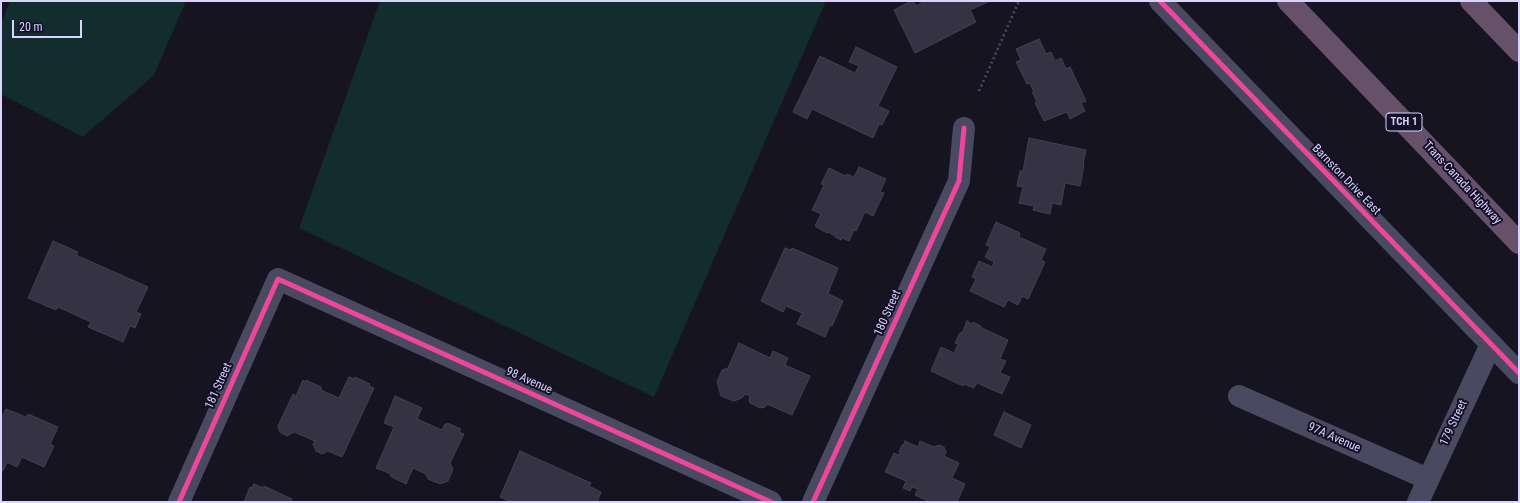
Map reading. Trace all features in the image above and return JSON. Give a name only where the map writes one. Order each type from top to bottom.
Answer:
[{"type":"highway","name":"Trans-Canada Highway","points":[[1288,1],[1519,243]]},
{"type":"highway","points":[[1471,1],[1519,50]]},
{"type":"highway","points":[[1474,1],[1519,42]]},
{"type":"street","name":"Barnston Drive East","points":[[1160,1],[1519,373]]},
{"type":"street","name":"180 Street","points":[[813,502],[959,181],[964,128]]},
{"type":"street","name":"181 Street","points":[[179,502],[278,279]]},
{"type":"street","name":"98 Avenue","points":[[278,279],[771,502]]},
{"type":"street","name":"179 Street","points":[[1418,502],[1491,344]]},
{"type":"street","name":"97A Avenue","points":[[1239,396],[1428,480]]},
{"type":"path","points":[[979,91],[1019,1]]},
{"type":"green space","points":[[10,1],[186,1],[154,75],[83,137],[1,94],[1,23]]},
{"type":"green space","points":[[380,1],[826,1],[654,397],[299,228]]},
{"type":"building","points":[[913,1],[916,6],[925,1],[988,2],[970,10],[976,22],[915,53],[894,10]]},
{"type":"building","points":[[1039,39],[1046,54],[1051,52],[1055,61],[1061,58],[1066,69],[1070,67],[1086,101],[1081,103],[1085,111],[1070,119],[1067,112],[1044,121],[1035,103],[1037,102],[1032,92],[1034,92],[1030,83],[1027,84],[1016,62],[1021,60],[1016,49]]},
{"type":"building","points":[[856,47],[897,67],[878,106],[889,111],[882,125],[879,124],[873,138],[812,109],[807,119],[793,112],[820,56],[855,73],[859,66],[849,62]]},
{"type":"building","points":[[1029,138],[1086,150],[1080,186],[1065,183],[1061,205],[1052,203],[1050,214],[1033,210],[1034,206],[1019,203],[1023,187],[1017,186],[1020,171],[1023,171]]},
{"type":"building","points":[[859,167],[886,179],[880,192],[884,193],[873,216],[865,212],[856,231],[854,230],[849,241],[842,238],[841,240],[815,226],[821,214],[812,210],[824,185],[821,184],[829,168],[846,176],[847,174],[854,177]]},
{"type":"building","points":[[996,222],[1020,233],[1019,237],[1046,249],[1041,260],[1045,262],[1028,299],[1022,296],[1018,305],[1008,300],[1004,307],[970,291],[976,279],[972,277],[979,261],[992,267],[994,262],[985,257],[990,247],[986,245]]},
{"type":"building","points":[[53,241],[78,252],[76,255],[148,287],[136,312],[141,314],[135,328],[130,326],[123,342],[88,327],[91,322],[58,307],[56,310],[28,298]]},
{"type":"building","points":[[785,248],[791,250],[792,248],[838,268],[828,293],[843,301],[832,326],[830,325],[825,337],[797,324],[802,313],[786,306],[783,312],[761,301]]},
{"type":"building","points":[[967,321],[972,324],[973,322],[981,326],[980,327],[1008,340],[1000,359],[1006,361],[1000,373],[1010,377],[1002,394],[977,383],[974,388],[964,384],[963,386],[931,371],[941,347],[954,353],[958,344],[955,343],[960,333],[962,333]]},
{"type":"building","points":[[739,343],[770,358],[773,351],[788,358],[785,365],[810,376],[792,415],[767,404],[765,407],[760,408],[750,403],[750,396],[745,394],[742,398],[734,401],[721,396],[717,382],[722,370],[728,368]]},
{"type":"building","points":[[349,377],[354,379],[355,377],[370,384],[369,386],[374,388],[342,457],[328,451],[322,454],[316,451],[313,444],[315,441],[294,432],[287,436],[280,432],[278,426],[293,394],[296,396],[303,380],[321,387],[323,391],[339,398]]},
{"type":"building","points":[[395,396],[422,408],[417,419],[442,430],[447,423],[461,429],[459,432],[464,434],[450,463],[453,469],[448,481],[440,484],[428,479],[426,474],[413,468],[406,484],[390,476],[391,474],[376,468],[394,427],[384,423]]},
{"type":"building","points":[[6,409],[26,417],[28,414],[58,427],[50,444],[54,446],[44,467],[22,457],[17,467],[7,462],[3,471],[1,470],[1,420]]},
{"type":"building","points":[[1004,412],[1031,425],[1021,448],[994,435]]},
{"type":"building","points":[[905,441],[918,447],[920,441],[934,447],[939,445],[944,447],[946,452],[944,456],[959,463],[952,478],[965,484],[957,502],[930,502],[915,495],[918,489],[912,487],[910,491],[903,488],[906,481],[885,472],[894,453],[899,455]]},
{"type":"building","points":[[520,451],[591,483],[589,486],[601,492],[597,502],[511,502],[500,497]]},
{"type":"building","points":[[254,484],[263,488],[264,486],[292,499],[290,502],[244,502],[250,487],[252,488]]},
{"type":"cycle path","points":[[1160,1],[1519,373]]},
{"type":"cycle path","points":[[813,502],[959,181],[964,128]]},
{"type":"cycle path","points":[[179,502],[278,279],[771,502]]}]
